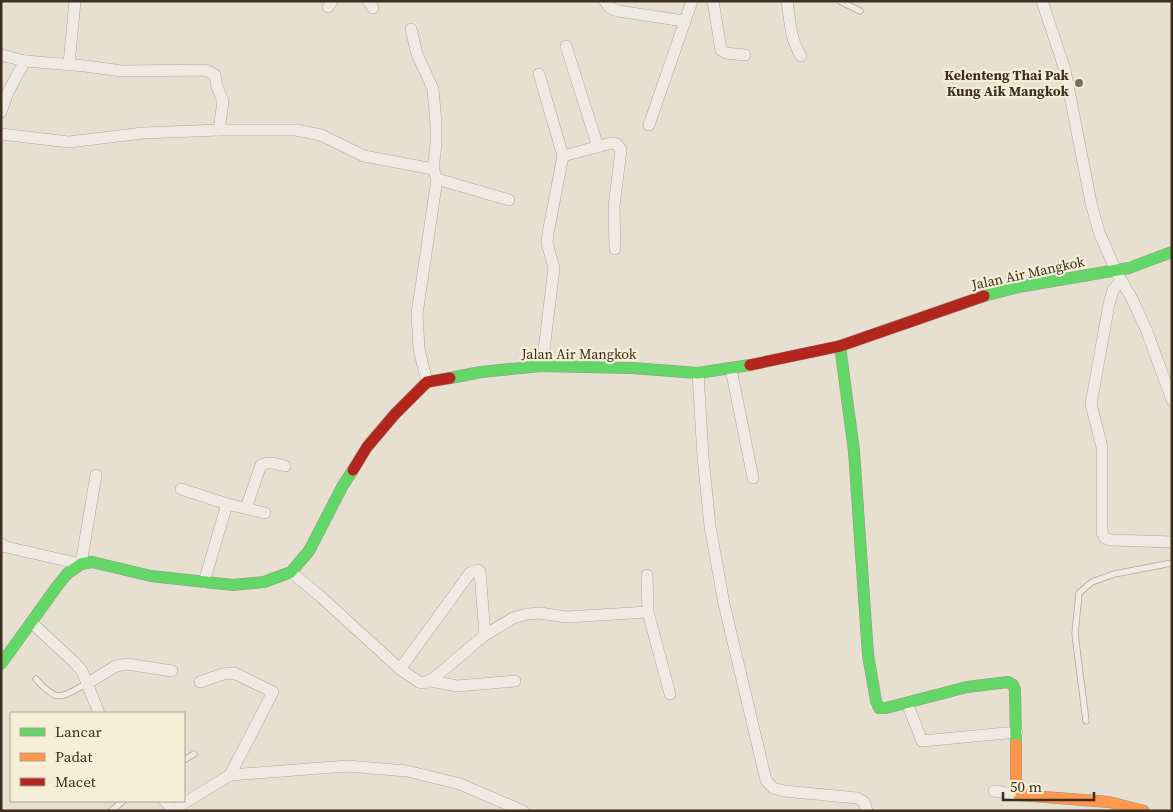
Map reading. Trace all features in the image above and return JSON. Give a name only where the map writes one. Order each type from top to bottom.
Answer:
[{"type":"street","points":[[69,64],[75,1]]},
{"type":"street","points":[[605,1],[610,8],[684,21]]},
{"type":"street","points":[[648,125],[692,1]]},
{"type":"street","points":[[712,1],[720,50],[726,53],[745,55]]},
{"type":"street","points":[[787,1],[792,35],[795,46],[801,56]]},
{"type":"street","points":[[1042,1],[1065,70],[1091,203],[1099,232],[1146,329],[1172,400]]},
{"type":"street","points":[[1,544],[6,547],[81,564],[92,562],[151,576],[233,585],[251,585],[291,572],[310,551],[342,487],[367,447],[395,414],[427,382],[419,348],[417,314],[435,174],[436,134],[433,89],[417,54],[411,29]]},
{"type":"street","points":[[566,46],[598,147]]},
{"type":"street","points":[[1,55],[25,61],[69,64],[122,71],[206,70],[215,75],[222,100],[219,130]]},
{"type":"street","points":[[1,112],[8,92],[25,61]]},
{"type":"street","points":[[540,74],[563,156],[548,233],[547,243],[554,268],[542,366]]},
{"type":"street","points":[[1,134],[69,142],[143,132],[296,130],[321,135],[364,156],[435,174],[509,200]]},
{"type":"street","points":[[563,156],[611,143],[617,144],[621,150],[614,206],[615,249]]},
{"type":"street","name":"Jalan Air Mangkok","points":[[427,382],[481,372],[542,366],[632,368],[698,373],[731,369],[840,346],[972,299],[1018,287],[1119,276],[1129,268],[1172,252]]},
{"type":"street","points":[[1119,276],[1109,304],[1090,404],[1102,447],[1102,533],[1105,538],[1111,540],[1172,542]]},
{"type":"street","points":[[840,346],[854,451],[868,656],[879,708],[907,703],[967,687],[1008,682],[1013,685],[1015,690],[1017,732],[1016,778],[1019,795]]},
{"type":"street","points":[[731,369],[753,478]]},
{"type":"street","points":[[698,373],[703,457],[710,526],[724,604],[766,780],[773,788],[784,791],[857,798],[864,802],[867,811]]},
{"type":"street","points":[[246,508],[261,465],[272,463],[285,466]]},
{"type":"street","points":[[1,664],[12,652],[58,585],[67,574],[81,564],[96,475]]},
{"type":"street","points":[[181,489],[227,504],[265,513]]},
{"type":"street","points":[[204,582],[227,504]]},
{"type":"street","points":[[400,669],[474,570],[480,572],[484,635]]},
{"type":"street","points":[[291,572],[400,669],[419,682],[424,683],[431,681],[484,635],[513,618],[540,613],[566,617],[648,612]]},
{"type":"street","points":[[647,575],[648,612],[670,694]]},
{"type":"street","points":[[32,623],[74,662],[82,672],[100,712]]},
{"type":"street","points":[[88,683],[116,666],[127,664],[172,671]]},
{"type":"street","points":[[200,682],[223,674],[234,673],[273,692],[230,775]]},
{"type":"street","points":[[431,681],[457,686],[515,682]]},
{"type":"street","points":[[907,703],[922,741],[1017,732]]},
{"type":"street","points":[[173,811],[230,775],[347,766],[407,771],[460,784],[509,808],[523,811]]},
{"type":"street","points":[[994,791],[1143,811]]},
{"type":"lane","points":[[840,1],[860,11]]},
{"type":"lane","points":[[1086,721],[1075,634],[1079,593],[1092,582],[1114,574],[1172,563]]},
{"type":"lane","points":[[36,679],[53,696],[67,694],[88,683]]},
{"type":"lane","points":[[185,759],[194,754]]},
{"type":"lane","points":[[111,811],[122,802]]},
{"type":"traffic: fast","points":[[984,296],[1018,287],[1129,268],[1172,252]]},
{"type":"traffic: fast","points":[[840,346],[854,451],[868,655],[876,701],[879,708],[886,708],[967,687],[1008,682],[1013,685],[1015,690],[1016,744]]},
{"type":"traffic: fast","points":[[450,378],[481,372],[542,366],[632,368],[698,373],[750,365]]},
{"type":"traffic: fast","points":[[1,664],[58,585],[67,574],[81,564],[92,562],[151,576],[233,585],[264,582],[291,572],[309,551],[342,487],[353,470]]},
{"type":"traffic: slow","points":[[1016,744],[1016,778],[1019,795],[1109,802],[1144,811]]},
{"type":"traffic: jam","points":[[750,365],[840,346],[984,296]]},
{"type":"traffic: jam","points":[[353,470],[367,447],[395,414],[427,382],[450,378]]},
{"type":"place","name":"Kelenteng Thai Pak Kung Aik Mangkok","points":[[1079,83]]}]
